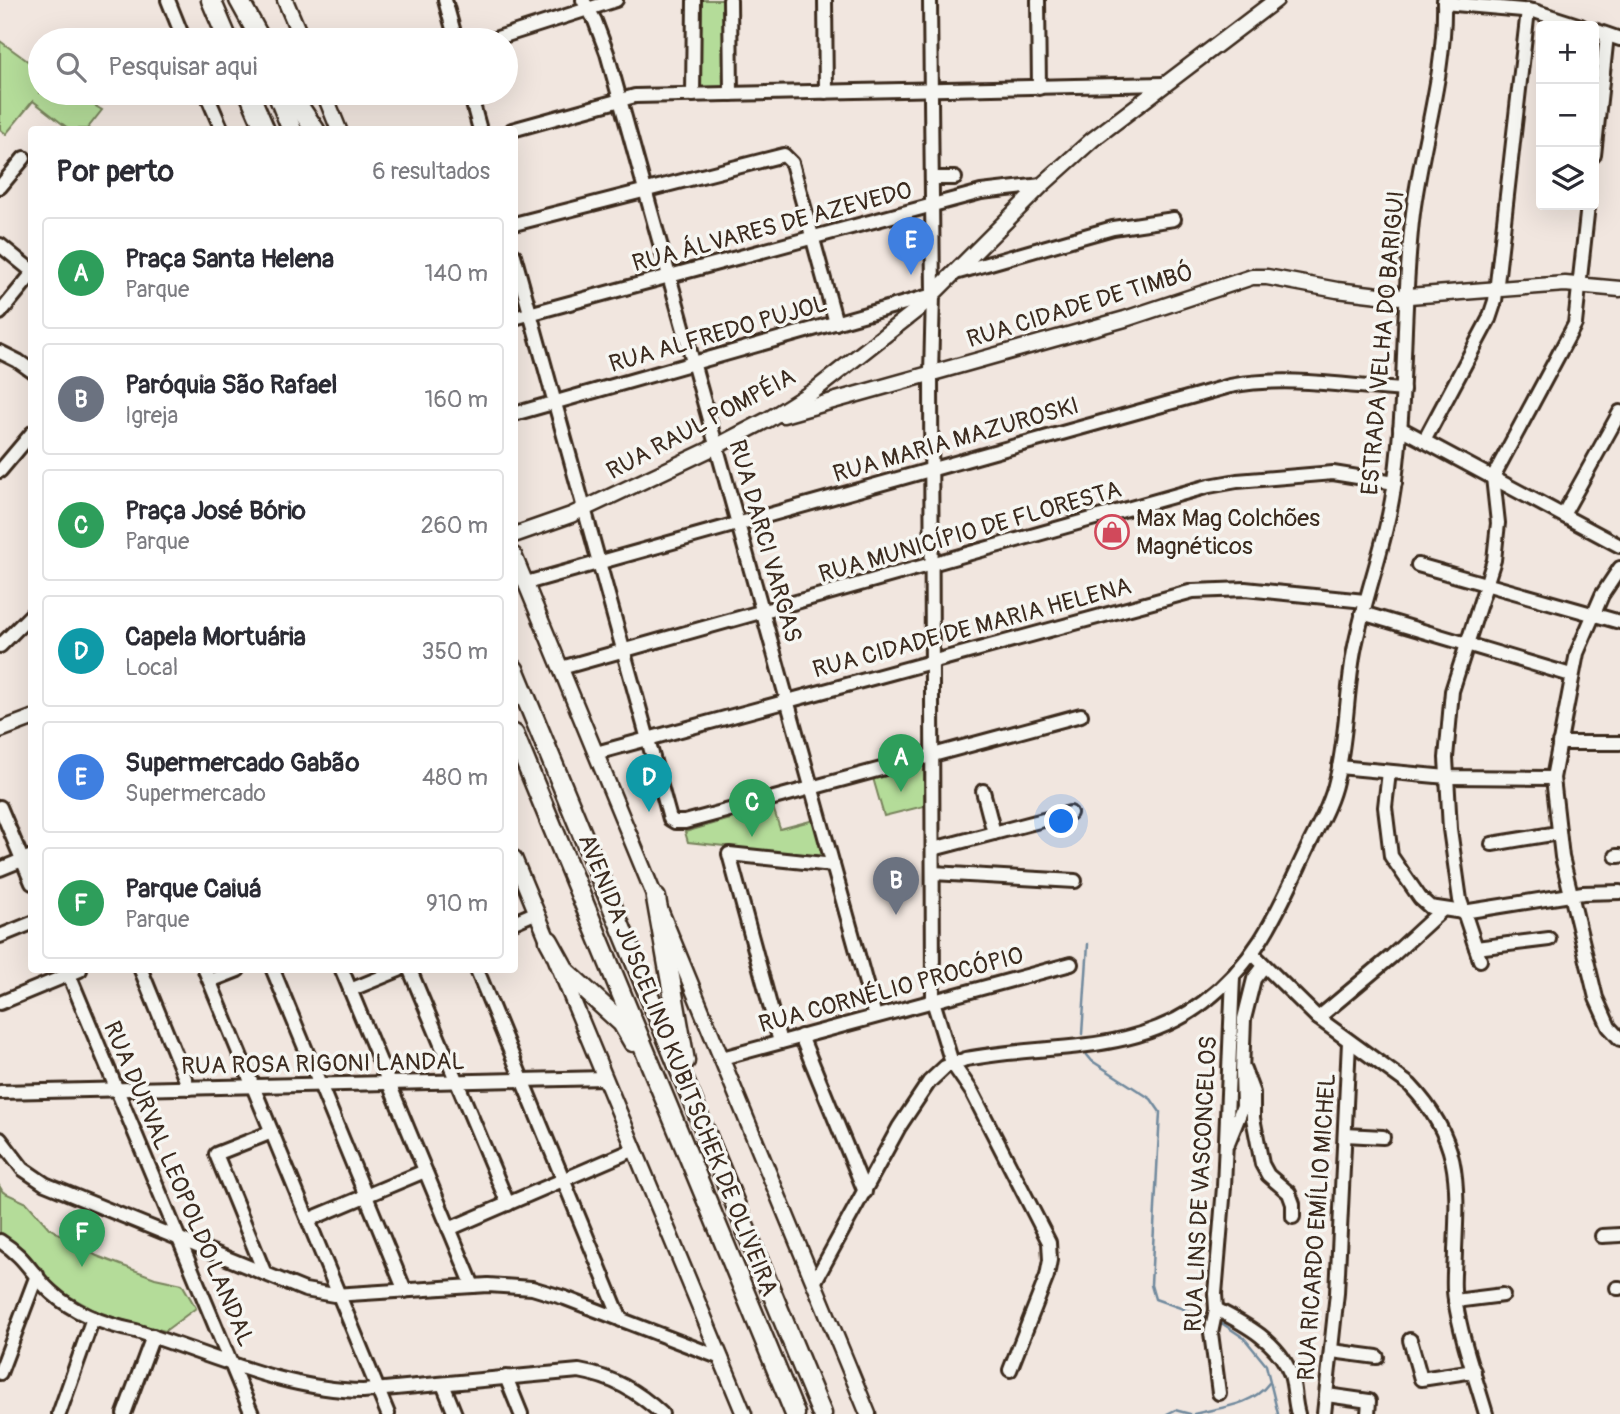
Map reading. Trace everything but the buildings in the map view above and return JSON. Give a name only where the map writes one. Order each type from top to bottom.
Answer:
[{"type":"highway","points":[[211,0],[223,28]]},
{"type":"highway","points":[[239,0],[251,28]]},
{"type":"highway","points":[[239,0],[254,28]]},
{"type":"highway","points":[[255,105],[263,126]]},
{"type":"highway","points":[[282,105],[290,126]]},
{"type":"highway","points":[[298,105],[313,126]]},
{"type":"highway","points":[[518,679],[822,1414]]},
{"type":"highway","name":"AVENIDA JUSCELINO KUBITSCHEK DE OLIVEIRA","points":[[518,744],[795,1414]]},
{"type":"highway","points":[[656,898],[694,1102]]},
{"type":"highway","points":[[549,941],[574,981],[622,1023],[660,1084]]},
{"type":"main road","name":"RUA RAUL POMPÉIA","points":[[518,533],[560,520],[584,509],[811,397],[918,309],[1084,146],[1276,0]]},
{"type":"main road","points":[[289,1],[298,28]]},
{"type":"main road","points":[[329,105],[337,126]]},
{"type":"main road","name":"RUA CIDADE DE TIMBÓ","points":[[811,397],[842,399],[1125,320],[1252,276],[1408,298],[1579,284],[1620,289]]},
{"type":"main road","points":[[518,564],[868,1414]]},
{"type":"main road","points":[[0,730],[28,720]]},
{"type":"main road","points":[[518,867],[744,1414]]},
{"type":"street","points":[[167,0],[179,28]]},
{"type":"street","points":[[445,0],[453,28]]},
{"type":"street","points":[[518,30],[586,5],[616,0]]},
{"type":"street","points":[[693,95],[694,0]]},
{"type":"street","points":[[730,0],[731,94]]},
{"type":"street","points":[[825,0],[826,92]]},
{"type":"street","points":[[930,0],[933,295],[933,1001],[952,1063],[972,1092],[1046,1232],[1051,1251],[1047,1276],[1010,1370]]},
{"type":"street","points":[[1038,0],[1039,88]]},
{"type":"street","points":[[1444,1],[1528,10],[1564,21]]},
{"type":"street","name":"ESTRADA VELHA DO BARIGUI","points":[[814,1283],[899,1127],[938,1071],[966,1059],[1082,1047],[1145,1034],[1189,1013],[1233,977],[1253,954],[1272,921],[1332,794],[1339,767],[1353,656],[1395,484],[1413,213],[1440,65],[1444,1]]},
{"type":"street","name":"RUA DARCI VARGAS","points":[[586,5],[604,42],[875,1016]]},
{"type":"street","points":[[1424,440],[1489,319],[1496,290],[1528,10]]},
{"type":"street","points":[[1595,147],[1614,37]]},
{"type":"street","points":[[518,128],[620,99],[644,96],[1164,84]]},
{"type":"street","points":[[1122,87],[1139,103]]},
{"type":"street","points":[[211,105],[220,126]]},
{"type":"street","points":[[473,105],[479,126]]},
{"type":"street","points":[[518,223],[780,155],[787,157],[792,163],[836,323]]},
{"type":"street","points":[[0,187],[24,158]]},
{"type":"street","points":[[932,178],[955,178]]},
{"type":"street","name":"RUA ÁLVARES DE AZEVEDO","points":[[518,317],[932,205],[993,190],[1042,185]]},
{"type":"street","points":[[1549,939],[1478,954],[1463,912],[1455,873],[1447,744],[1452,691],[1494,560],[1498,535],[1493,477],[1572,331],[1587,210]]},
{"type":"street","points":[[955,273],[1114,229],[1174,219]]},
{"type":"street","points":[[0,245],[28,269]]},
{"type":"street","points":[[518,269],[668,815],[674,822],[685,822],[1081,715]]},
{"type":"street","points":[[0,313],[28,277]]},
{"type":"street","name":"RUA ALFREDO PUJOL","points":[[518,413],[933,295]]},
{"type":"street","points":[[918,309],[932,331]]},
{"type":"street","points":[[0,352],[28,368]]},
{"type":"street","name":"RUA MARIA MAZUROSKI","points":[[526,583],[1245,383],[1310,383],[1403,390]]},
{"type":"street","points":[[1563,515],[1620,412]]},
{"type":"street","points":[[1400,428],[1620,545]]},
{"type":"street","points":[[0,471],[28,438]]},
{"type":"street","name":"RUA MUNICÍPIO DE FLORESTA","points":[[561,668],[1223,484],[1333,473],[1395,484]]},
{"type":"street","points":[[1418,565],[1620,622]]},
{"type":"street","points":[[1620,568],[1592,616],[1577,653],[1553,778],[1558,833],[1570,895],[1600,1008],[1609,1027],[1620,1039]]},
{"type":"street","name":"RUA CIDADE DE MARIA HELENA","points":[[596,753],[1194,591],[1245,589],[1363,607],[1466,644],[1571,675]]},
{"type":"street","points":[[0,646],[28,618]]},
{"type":"street","points":[[1559,743],[1620,743]]},
{"type":"street","points":[[1339,767],[1447,777],[1553,778]]},
{"type":"street","points":[[1389,772],[1385,807],[1391,856],[1420,898],[1430,907],[1463,912],[1570,895],[1620,892]]},
{"type":"street","points":[[983,791],[994,833]]},
{"type":"street","points":[[0,807],[27,858],[0,869]]},
{"type":"street","points":[[933,849],[1070,813]]},
{"type":"street","points":[[1492,844],[1558,833]]},
{"type":"street","points":[[780,1042],[729,854],[833,865]]},
{"type":"street","points":[[933,873],[1075,881]]},
{"type":"street","points":[[1318,1018],[1442,910]]},
{"type":"street","points":[[518,920],[537,912]]},
{"type":"street","points":[[0,936],[28,925]]},
{"type":"street","points":[[1253,954],[1318,1018],[1410,1085],[1435,1117],[1451,1149],[1457,1180],[1455,1301],[1485,1414]]},
{"type":"street","name":"RUA CORNÉLIO PROCÓPIO","points":[[722,1058],[1071,964]]},
{"type":"street","points":[[1225,1150],[1243,1106],[1244,1019],[1254,979],[1264,966]]},
{"type":"street","points":[[0,1003],[68,973]]},
{"type":"street","name":"RUA DURVAL LEOPOLDO LANDAL","points":[[73,973],[117,1089],[252,1414]]},
{"type":"street","points":[[142,973],[189,1088]]},
{"type":"street","points":[[274,973],[405,1291]]},
{"type":"street","points":[[343,973],[473,1286]]},
{"type":"street","points":[[350,990],[392,973]]},
{"type":"street","points":[[411,973],[508,1204]]},
{"type":"street","points":[[478,973],[621,1320]]},
{"type":"street","points":[[208,975],[388,1414]]},
{"type":"street","name":"RUA LINS DE VASCONCELOS","points":[[1219,1393],[1211,1333],[1216,1309],[1233,977]]},
{"type":"street","points":[[801,1036],[865,1192]]},
{"type":"street","name":"RUA RICARDO EMÍLIO MICHEL","points":[[1324,1414],[1337,1293],[1349,1042]]},
{"type":"street","points":[[966,1059],[972,1092]]},
{"type":"street","points":[[1242,1066],[1253,1093],[1253,1118],[1262,1164],[1268,1175],[1289,1193],[1293,1204],[1293,1217]]},
{"type":"street","name":"RUA ROSA RIGONI LANDAL","points":[[0,1092],[606,1078]]},
{"type":"street","points":[[265,1274],[216,1154],[272,1132]]},
{"type":"street","points":[[1345,1135],[1383,1137]]},
{"type":"street","points":[[0,1139],[23,1169],[45,1184],[312,1292],[339,1295],[503,1285],[532,1288],[721,1357]]},
{"type":"street","points":[[449,1229],[635,1149]]},
{"type":"street","points":[[308,1220],[425,1171]]},
{"type":"street","points":[[1602,1236],[1620,1235]]},
{"type":"street","points":[[0,1241],[21,1255],[56,1296],[93,1318],[284,1380],[347,1391],[378,1391],[562,1371],[595,1374],[624,1384],[662,1414]]},
{"type":"street","points":[[0,1373],[37,1275]]},
{"type":"street","points":[[1455,1301],[1503,1294]]},
{"type":"street","points":[[1216,1309],[1252,1330],[1278,1353],[1292,1377],[1298,1414]]},
{"type":"street","points":[[59,1414],[93,1318]]},
{"type":"street","points":[[124,1414],[153,1336]]},
{"type":"street","points":[[1410,1340],[1421,1379],[1474,1371]]},
{"type":"street","points":[[1332,1351],[1377,1357]]},
{"type":"street","points":[[506,1377],[521,1414]]},
{"type":"street","points":[[443,1384],[456,1414]]},
{"type":"street","points":[[1327,1395],[1369,1401],[1368,1414]]},
{"type":"green space","points":[[698,0],[727,0],[728,89],[698,90]]},
{"type":"green space","points":[[0,41],[28,61],[30,105],[6,134],[0,129]]},
{"type":"green space","points":[[38,105],[94,105],[102,110],[89,126],[65,126]]},
{"type":"green space","points":[[924,764],[924,806],[884,816],[873,778]]},
{"type":"green space","points":[[773,807],[780,829],[814,820],[824,857],[688,842],[685,832]]},
{"type":"green space","points":[[0,1187],[3,1192],[27,1203],[49,1228],[97,1256],[155,1278],[182,1284],[196,1308],[165,1331],[103,1315],[65,1294],[51,1283],[26,1252],[0,1235]]},
{"type":"waterway","points":[[1082,1034],[1088,944]]},
{"type":"waterway","points":[[1087,1055],[1092,1061],[1151,1099],[1160,1112],[1151,1285],[1155,1299],[1209,1318]]},
{"type":"waterway","points":[[1220,1322],[1244,1338],[1266,1365],[1278,1414]]},
{"type":"waterway","points":[[1194,1414],[1245,1401],[1254,1397],[1269,1383]]},
{"type":"waterway","points":[[1167,1414],[1175,1410],[1190,1414]]},
{"type":"place","name":"Supermercado Gabão","points":[[911,275]]},
{"type":"place","name":"Max Mag Colchões Magnéticos","points":[[1112,532]]},
{"type":"place","name":"Praça Santa Helena","points":[[901,792]]},
{"type":"place","name":"Capela Mortuária","points":[[649,812]]},
{"type":"place","name":"Praça José Bório","points":[[752,837]]},
{"type":"place","name":"Paróquia São Rafael","points":[[896,915]]},
{"type":"place","name":"Parque Caiuá","points":[[82,1267]]}]
